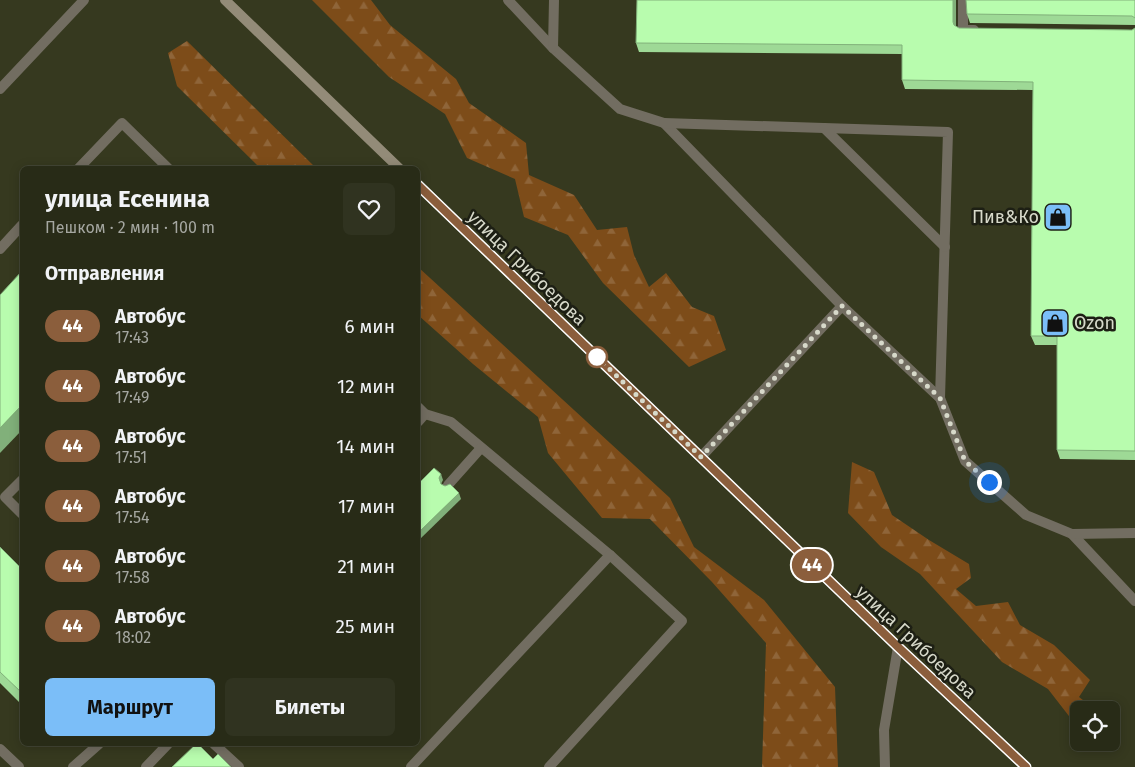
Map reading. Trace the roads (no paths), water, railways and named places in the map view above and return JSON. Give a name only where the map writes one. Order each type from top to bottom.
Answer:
[{"type":"main road","points":[[225,0],[397,166]]},
{"type":"main road","name":"улица Грибоедова","points":[[420,187],[898,647],[1026,767]]},
{"type":"street","points":[[0,89],[84,0]]},
{"type":"street","points":[[508,0],[553,48],[620,109],[664,122],[948,132],[940,398],[965,461],[1026,515],[1072,534],[1135,533]]},
{"type":"street","points":[[553,48],[554,0]]},
{"type":"street","points":[[963,0],[963,30],[982,30]]},
{"type":"street","points":[[664,122],[842,306],[940,398]]},
{"type":"street","points":[[81,166],[122,123],[166,166]]},
{"type":"street","points":[[824,128],[945,247]]},
{"type":"street","points":[[0,249],[20,228]]},
{"type":"street","points":[[701,457],[842,306]]},
{"type":"street","points":[[421,410],[451,422],[610,555],[682,622],[549,767]]},
{"type":"street","points":[[448,485],[481,448]]},
{"type":"street","points":[[20,482],[5,497],[20,512]]},
{"type":"street","points":[[1072,534],[1135,601]]},
{"type":"street","points":[[411,767],[610,555]]},
{"type":"street","points":[[885,767],[884,730],[898,647]]},
{"type":"street","points":[[73,767],[96,746]]},
{"type":"street","points":[[146,767],[166,746]]},
{"type":"street","points":[[216,746],[239,767]]},
{"type":"street","points":[[0,749],[19,767]]},
{"type":"place","name":"Пив&Ко","points":[[1058,217]]},
{"type":"place","name":"Ozon","points":[[1055,323]]}]
